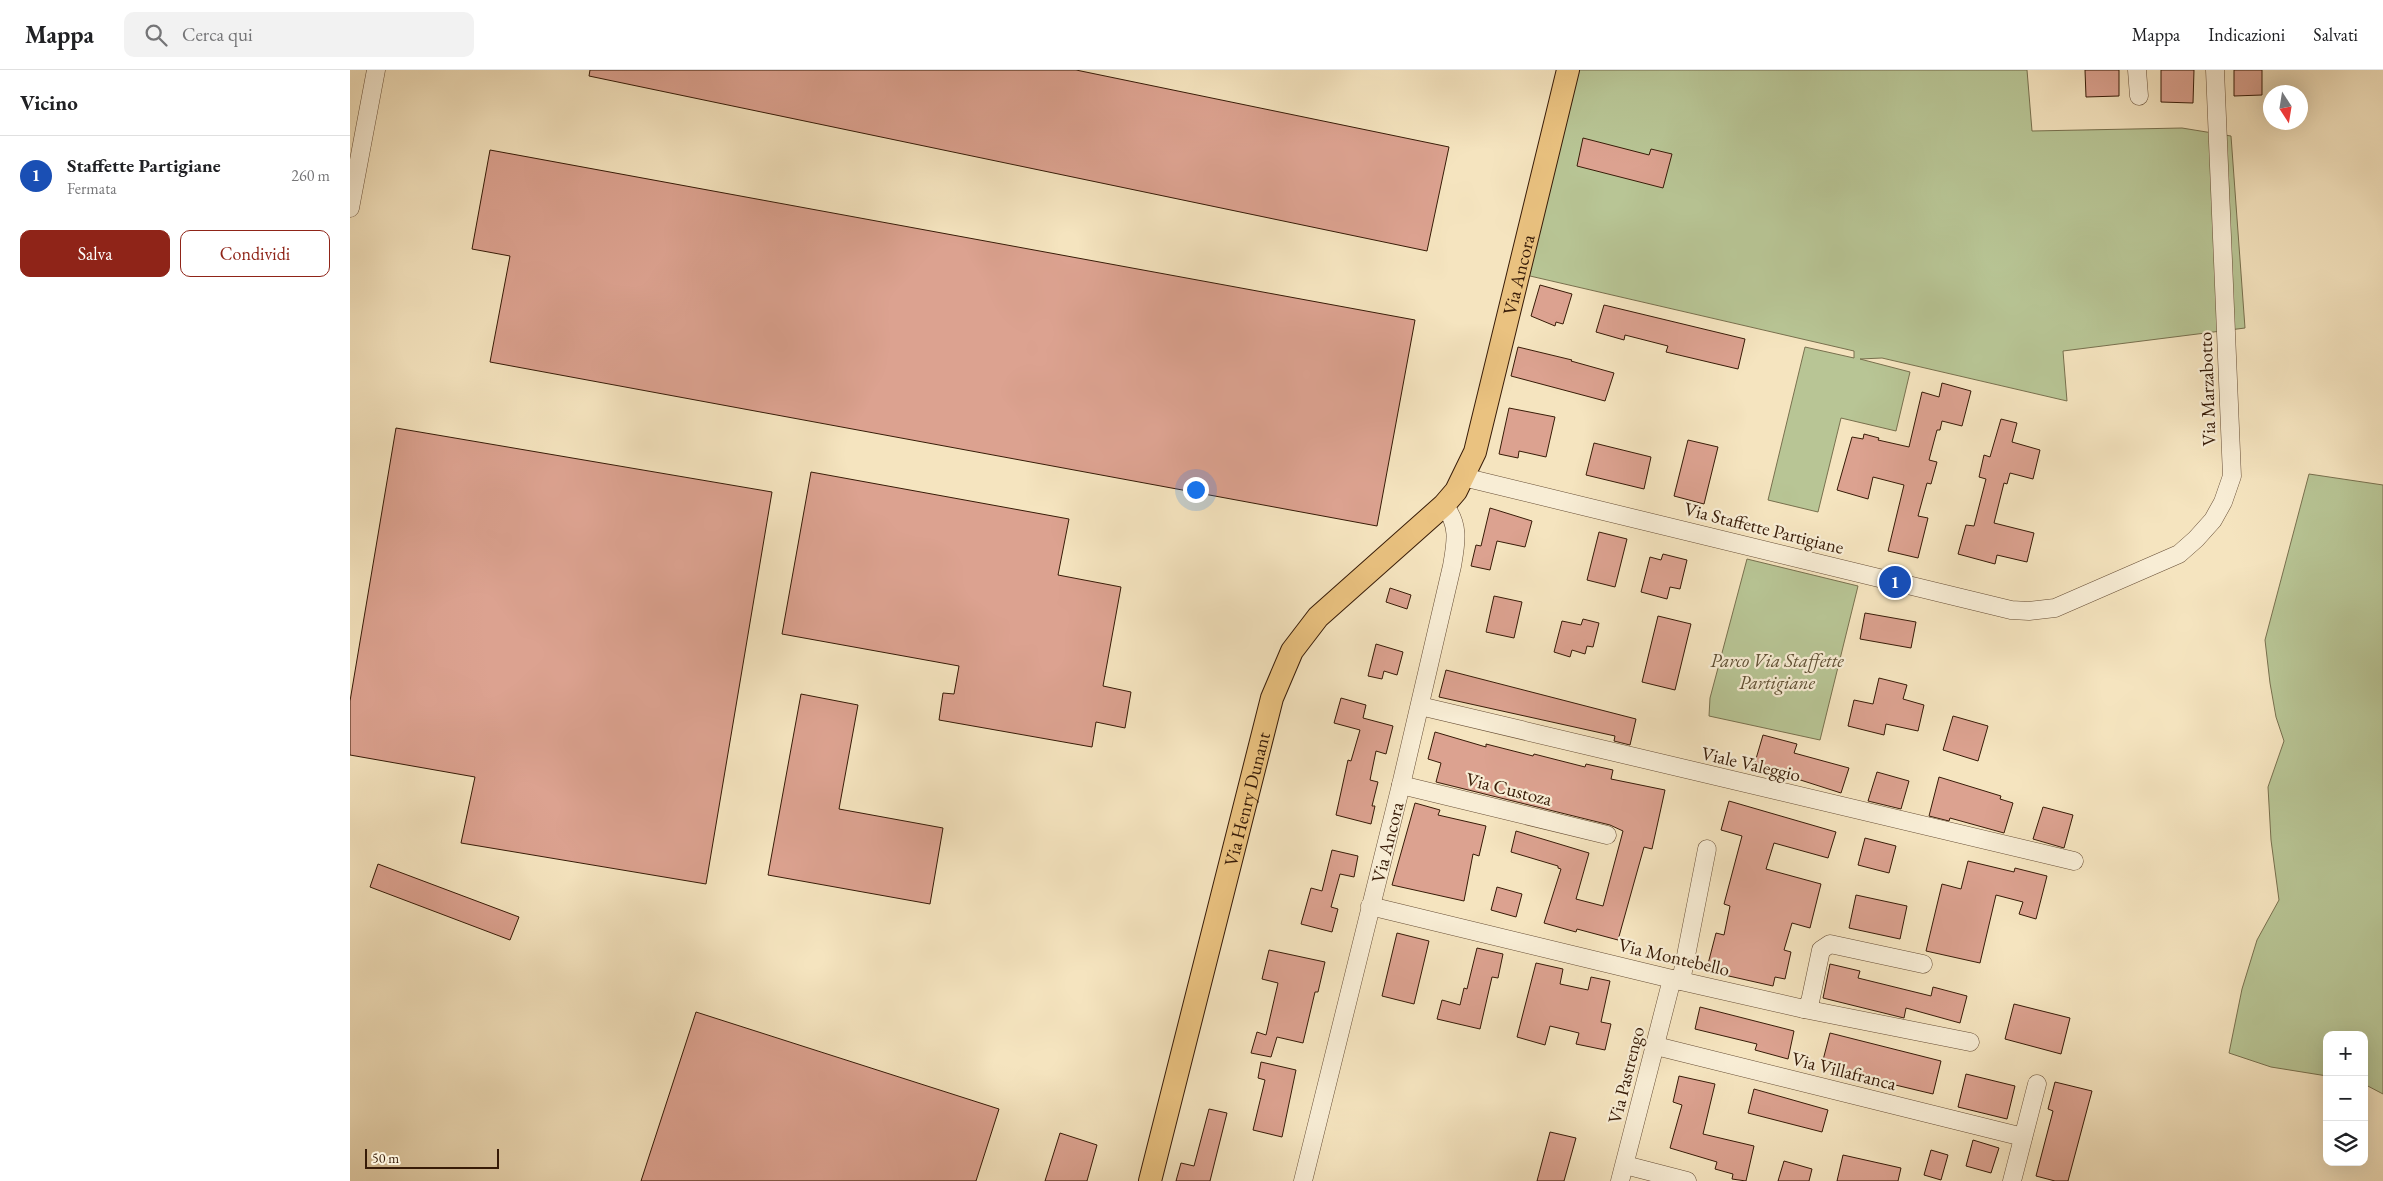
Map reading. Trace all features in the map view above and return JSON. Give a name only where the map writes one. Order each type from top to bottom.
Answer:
[{"type":"main road","name":"Via Ancora","points":[[1444,505],[1464,477],[1475,452],[1568,70]]},
{"type":"main road","name":"Via Henry Dunant","points":[[1158,1155],[1272,698],[1292,651],[1318,617],[1444,505]]},
{"type":"main road","points":[[1143,1181],[1158,1155]]},
{"type":"main road","points":[[1150,1181],[1158,1155]]},
{"type":"street","points":[[350,208],[376,70]]},
{"type":"street","points":[[2137,70],[2139,96]]},
{"type":"street","name":"Via Marzabotto","points":[[2055,608],[2179,554],[2213,520],[2223,502],[2232,476],[2215,70]]},
{"type":"street","name":"Via Staffette Partigiane","points":[[1464,477],[2011,610],[2029,611],[2055,608]]},
{"type":"street","name":"Via Ancora","points":[[1303,1181],[1420,706],[1458,536],[1452,515],[1444,505]]},
{"type":"street","name":"Viale Valeggio","points":[[1420,706],[2074,861]]},
{"type":"street","name":"Via Custoza","points":[[1401,785],[1607,835]]},
{"type":"street","name":"Via Pastrengo","points":[[1622,1173],[1656,1046],[1677,980],[1707,849]]},
{"type":"street","name":"Via Montebello","points":[[1370,906],[1804,1009],[1970,1042]]},
{"type":"street","points":[[1804,1009],[1810,1002],[1821,950],[1830,944],[1923,964]]},
{"type":"street","name":"Via Villafranca","points":[[1656,1046],[2023,1137]]},
{"type":"street","points":[[2012,1181],[2037,1084]]},
{"type":"street","points":[[1622,1173],[1687,1181]]},
{"type":"green space","points":[[1565,70],[2027,70],[2032,131],[2182,128],[2231,136],[2245,328],[2063,351],[2067,401],[1882,358],[1860,359],[1910,372],[1896,431],[1841,418],[1818,512],[1768,500],[1805,347],[1854,358],[1854,351],[1517,273]]},
{"type":"green space","points":[[2309,474],[2383,485],[2383,1094],[2368,1086],[2368,1031],[2323,1031],[2323,1075],[2271,1067],[2229,1053],[2242,989],[2257,940],[2279,900],[2271,840],[2268,787],[2284,741],[2276,717],[2265,640]]},
{"type":"green space","name":"Parco Via Staffette Partigiane","points":[[1747,559],[1858,586],[1820,740],[1709,716],[1710,698]]},
{"type":"building","points":[[590,70],[1076,70],[1449,147],[1427,251],[589,76]]},
{"type":"building","points":[[2085,70],[2119,70],[2119,96],[2086,97]]},
{"type":"building","points":[[2161,70],[2194,70],[2193,103],[2161,102]]},
{"type":"building","points":[[2234,70],[2262,70],[2262,95],[2234,96]]},
{"type":"building","points":[[1583,138],[1649,155],[1651,149],[1672,154],[1663,188],[1577,166]]},
{"type":"building","points":[[490,150],[1415,320],[1377,526],[490,362],[510,256],[472,249]]},
{"type":"building","points":[[1540,285],[1572,294],[1563,324],[1556,322],[1555,326],[1531,316]]},
{"type":"building","points":[[1604,305],[1745,339],[1738,369],[1666,352],[1668,346],[1625,335],[1624,340],[1596,332]]},
{"type":"building","points":[[1518,347],[1572,360],[1614,373],[1605,401],[1511,376]]},
{"type":"building","points":[[1942,383],[1971,391],[1962,426],[1942,421],[1940,430],[1937,430],[1929,460],[1937,462],[1931,484],[1927,483],[1918,516],[1928,518],[1918,558],[1888,551],[1904,485],[1873,477],[1868,499],[1837,490],[1852,437],[1863,439],[1864,434],[1879,438],[1878,440],[1909,447],[1922,392],[1939,397]]},
{"type":"building","points":[[1509,408],[1555,417],[1546,457],[1519,451],[1518,458],[1499,454]]},
{"type":"building","points":[[2001,419],[2017,423],[2012,442],[2040,450],[2033,479],[2010,473],[2007,484],[2004,483],[1994,523],[2034,533],[2027,562],[1997,555],[1995,564],[1958,554],[1966,525],[1974,526],[1986,479],[1979,477],[1984,455],[1990,457]]},
{"type":"building","points":[[396,428],[772,492],[706,884],[461,843],[475,777],[350,755],[350,701]]},
{"type":"building","points":[[1688,440],[1718,447],[1704,504],[1674,496]]},
{"type":"building","points":[[1594,443],[1651,457],[1644,489],[1586,475]]},
{"type":"building","points":[[811,472],[1069,519],[1058,575],[1121,587],[1103,686],[1131,692],[1125,728],[1096,722],[1092,747],[939,720],[943,693],[954,694],[959,666],[782,634]]},
{"type":"building","points":[[1490,508],[1532,521],[1525,547],[1497,541],[1490,570],[1471,566],[1476,545],[1481,546]]},
{"type":"building","points":[[1599,532],[1627,539],[1615,587],[1587,580]]},
{"type":"building","points":[[1663,554],[1687,560],[1680,589],[1670,587],[1667,599],[1641,592],[1650,557],[1661,560]]},
{"type":"building","points":[[1390,588],[1411,595],[1407,609],[1386,602]]},
{"type":"building","points":[[1494,596],[1522,602],[1514,638],[1486,632]]},
{"type":"building","points":[[1865,613],[1916,622],[1911,648],[1860,639]]},
{"type":"building","points":[[1658,616],[1691,624],[1675,690],[1642,682]]},
{"type":"building","points":[[1583,619],[1599,623],[1593,647],[1587,646],[1585,654],[1572,650],[1570,657],[1554,652],[1562,621],[1581,625]]},
{"type":"building","points":[[1376,644],[1403,652],[1397,675],[1384,671],[1382,679],[1368,676]]},
{"type":"building","points":[[1446,670],[1636,719],[1630,745],[1614,741],[1615,736],[1439,697]]},
{"type":"building","points":[[1879,678],[1907,685],[1903,699],[1924,705],[1918,731],[1886,724],[1884,735],[1848,726],[1854,700],[1873,704]]},
{"type":"building","points":[[801,694],[858,705],[839,809],[943,828],[930,904],[768,875]]},
{"type":"building","points":[[1341,698],[1366,705],[1363,718],[1393,726],[1386,754],[1376,751],[1370,780],[1378,782],[1372,806],[1375,806],[1371,824],[1336,815],[1348,760],[1351,761],[1360,730],[1334,723]]},
{"type":"building","points":[[1953,716],[1988,726],[1978,761],[1943,750]]},
{"type":"building","points":[[1435,732],[1486,747],[1486,744],[1585,767],[1586,764],[1613,770],[1611,779],[1665,790],[1652,849],[1644,847],[1618,940],[1577,929],[1576,932],[1544,923],[1561,869],[1558,866],[1511,852],[1516,831],[1589,853],[1576,899],[1603,906],[1623,831],[1610,825],[1436,782],[1441,763],[1428,759]]},
{"type":"building","points":[[1763,735],[1797,744],[1794,753],[1849,768],[1841,793],[1788,776],[1787,779],[1753,769]]},
{"type":"building","points":[[1877,772],[1909,781],[1901,809],[1868,801]]},
{"type":"building","points":[[1939,777],[2001,796],[2000,799],[2013,803],[2004,833],[1950,818],[1949,821],[1929,816]]},
{"type":"building","points":[[1729,801],[1836,832],[1828,858],[1774,843],[1766,869],[1821,884],[1810,928],[1792,923],[1784,950],[1791,952],[1785,979],[1775,977],[1773,986],[1720,974],[1721,967],[1708,964],[1716,933],[1724,935],[1730,906],[1724,904],[1742,836],[1721,830]]},
{"type":"building","points":[[1415,803],[1440,810],[1438,815],[1486,826],[1479,856],[1473,854],[1464,901],[1392,885]]},
{"type":"building","points":[[2043,807],[2073,815],[2064,848],[2033,839]]},
{"type":"building","points":[[1865,838],[1896,846],[1889,873],[1858,865]]},
{"type":"building","points":[[1332,850],[1358,856],[1354,877],[1340,874],[1331,907],[1338,909],[1332,932],[1301,924],[1311,888],[1322,891]]},
{"type":"building","points":[[1968,861],[2014,872],[2015,868],[2047,876],[2036,919],[2019,914],[2023,902],[1996,895],[1980,963],[1926,951],[1942,884],[1961,889]]},
{"type":"building","points":[[378,864],[519,917],[510,940],[370,887]]},
{"type":"building","points":[[1497,887],[1522,894],[1516,917],[1491,910]]},
{"type":"building","points":[[1856,895],[1907,906],[1900,939],[1849,928]]},
{"type":"building","points":[[1397,933],[1429,941],[1414,1004],[1382,996]]},
{"type":"building","points":[[1477,948],[1503,954],[1498,978],[1492,977],[1480,1029],[1437,1019],[1442,1000],[1460,1005],[1464,988],[1467,989]]},
{"type":"building","points":[[1269,950],[1325,962],[1318,992],[1315,992],[1303,1043],[1277,1037],[1271,1057],[1251,1053],[1257,1032],[1266,1035],[1278,983],[1262,979]]},
{"type":"building","points":[[1536,963],[1563,969],[1560,984],[1588,990],[1591,977],[1610,981],[1601,1022],[1611,1024],[1605,1050],[1576,1044],[1579,1033],[1550,1026],[1545,1045],[1517,1037]]},
{"type":"building","points":[[1830,964],[1860,971],[1858,978],[1931,996],[1933,987],[1967,996],[1960,1023],[1906,1008],[1904,1018],[1823,998]]},
{"type":"building","points":[[2014,1004],[2070,1018],[2061,1054],[2005,1039]]},
{"type":"building","points":[[1700,1007],[1794,1031],[1788,1059],[1755,1050],[1757,1044],[1695,1029]]},
{"type":"building","points":[[696,1012],[999,1109],[976,1181],[641,1181]]},
{"type":"building","points":[[1830,1033],[1941,1061],[1933,1094],[1862,1077],[1863,1074],[1822,1064]]},
{"type":"building","points":[[1261,1062],[1296,1070],[1282,1137],[1253,1130],[1265,1080],[1258,1078]]},
{"type":"building","points":[[1966,1074],[2015,1086],[2007,1119],[1958,1107]]},
{"type":"building","points":[[1679,1076],[1715,1084],[1703,1134],[1754,1146],[1746,1181],[1732,1179],[1733,1174],[1715,1169],[1717,1162],[1670,1148],[1682,1105],[1673,1102]]},
{"type":"building","points":[[2055,1082],[2092,1091],[2068,1181],[2055,1181],[2036,1176],[2053,1111],[2048,1109]]},
{"type":"building","points":[[1754,1089],[1828,1110],[1822,1132],[1748,1113]]},
{"type":"building","points":[[1209,1109],[1227,1113],[1210,1181],[1176,1181],[1181,1163],[1194,1166]]},
{"type":"building","points":[[1550,1132],[1576,1138],[1564,1181],[1537,1181]]},
{"type":"building","points":[[1060,1133],[1097,1145],[1087,1181],[1045,1181]]},
{"type":"building","points":[[1973,1140],[1999,1148],[1991,1173],[1966,1166]]},
{"type":"building","points":[[1931,1150],[1948,1155],[1941,1180],[1924,1175]]},
{"type":"building","points":[[1843,1155],[1901,1168],[1898,1181],[1837,1181]]},
{"type":"building","points":[[1784,1161],[1812,1169],[1809,1181],[1778,1181]]},
{"type":"place","name":"Staffette Partigiane","points":[[1895,582]]}]
